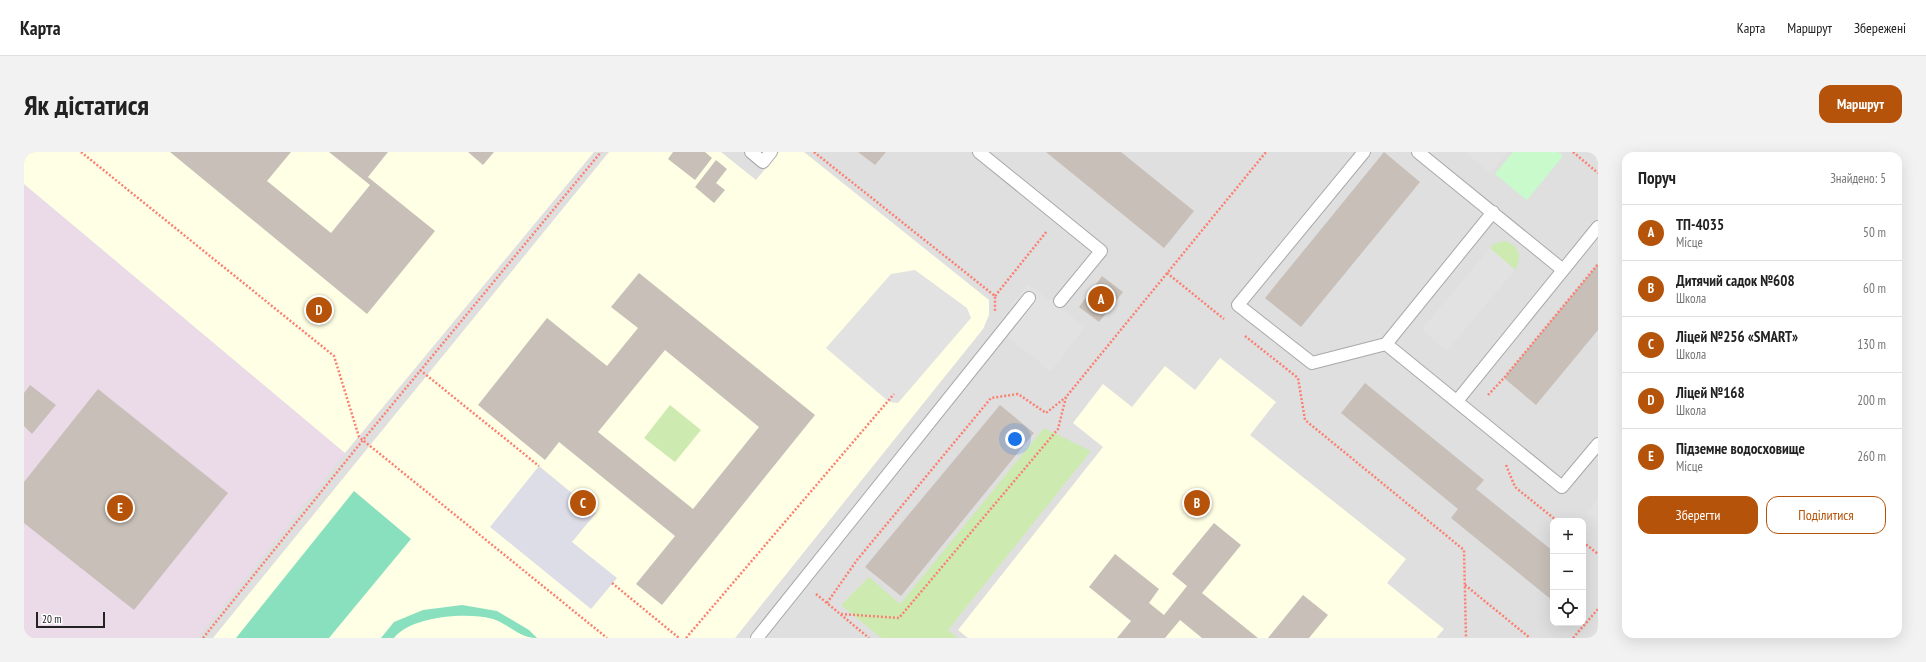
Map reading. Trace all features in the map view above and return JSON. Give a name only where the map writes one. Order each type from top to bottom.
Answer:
[{"type":"lane","points":[[751,152],[763,162],[771,152]]},
{"type":"lane","points":[[978,152],[1101,251],[1060,301]]},
{"type":"lane","points":[[1364,152],[1238,305],[1312,363],[1386,344],[1493,212]]},
{"type":"lane","points":[[1418,152],[1563,270]]},
{"type":"lane","points":[[1457,401],[1598,227]]},
{"type":"lane","points":[[757,638],[1029,298]]},
{"type":"lane","points":[[1386,344],[1562,487],[1598,444]]},
{"type":"path","points":[[82,152],[334,356],[359,436],[608,638]]},
{"type":"path","points":[[203,638],[420,370],[601,152]]},
{"type":"path","points":[[814,152],[995,296]]},
{"type":"path","points":[[827,603],[857,560],[991,398],[1018,394],[1046,413],[1066,397],[1266,152]]},
{"type":"path","points":[[1573,152],[1598,173]]},
{"type":"path","points":[[995,316],[995,296],[1058,217]]},
{"type":"path","points":[[1482,400],[1504,378],[1598,264]]},
{"type":"path","points":[[1167,273],[1229,323]]},
{"type":"path","points":[[1242,333],[1298,378],[1305,420],[1464,550],[1466,638]]},
{"type":"path","points":[[420,370],[539,466]]},
{"type":"path","points":[[686,638],[894,394]]},
{"type":"path","points":[[841,614],[899,618],[1058,429],[1066,397]]},
{"type":"path","points":[[1499,460],[1506,465],[1515,487],[1553,518]]},
{"type":"path","points":[[1586,544],[1598,554]]},
{"type":"path","points":[[802,582],[869,638]]},
{"type":"path","points":[[612,583],[679,638]]},
{"type":"path","points":[[1465,584],[1530,638]]},
{"type":"path","points":[[1573,638],[1598,609]]},
{"type":"shaded area","points":[[24,152],[1598,152],[1598,638],[24,638]]},
{"type":"shaded area","points":[[24,152],[594,152],[345,453],[24,184]]},
{"type":"shaded area","points":[[609,152],[721,152],[756,180],[779,152],[804,152],[989,300],[989,315],[983,329],[735,638],[213,638]]},
{"type":"shaded area","points":[[1465,152],[1508,152],[1490,173]]},
{"type":"shaded area","points":[[24,184],[345,453],[197,638],[24,638]]},
{"type":"shaded area","points":[[1490,248],[1515,270],[1447,351],[1422,329]]},
{"type":"shaded area","points":[[915,270],[967,308],[971,318],[898,403],[889,402],[826,348],[891,274]]},
{"type":"shaded area","points":[[1028,284],[1085,327],[1051,371],[995,328]]},
{"type":"shaded area","points":[[1220,358],[1276,402],[1250,435],[1406,559],[1387,583],[1444,629],[1436,638],[968,638],[958,630],[1103,447],[1073,423],[1103,384],[1132,407],[1165,366],[1195,390]]},
{"type":"shaded area","points":[[539,466],[596,513],[572,542],[617,578],[591,609],[490,527]]},
{"type":"shaded area","points":[[1598,498],[1598,522],[1587,513]]},
{"type":"green space","points":[[1513,152],[1558,152],[1563,156],[1527,200],[1495,174]]},
{"type":"green space","points":[[1504,241],[1513,245],[1518,252],[1519,261],[1515,270],[1490,248],[1494,244]]},
{"type":"green space","points":[[670,405],[701,430],[675,462],[644,438]]},
{"type":"green space","points":[[1044,428],[1091,451],[948,630],[958,638],[881,638],[841,605],[869,577],[900,604]]},
{"type":"green space","points":[[354,491],[411,539],[329,638],[236,638]]},
{"type":"green space","points":[[462,605],[497,611],[529,630],[537,638],[524,636],[493,619],[455,616],[426,620],[402,631],[394,638],[381,638],[394,622],[423,610]]},
{"type":"building","points":[[170,152],[291,152],[267,181],[331,233],[370,185],[329,152],[388,152],[368,177],[435,231],[367,314]]},
{"type":"building","points":[[468,152],[494,152],[483,165]]},
{"type":"building","points":[[673,152],[705,152],[712,158],[695,180],[668,159]]},
{"type":"building","points":[[858,152],[886,152],[875,165]]},
{"type":"building","points":[[1046,152],[1121,152],[1194,211],[1164,248]]},
{"type":"building","points":[[1384,152],[1420,182],[1301,327],[1265,298]]},
{"type":"building","points":[[716,160],[727,169],[716,183],[725,190],[714,203],[695,187]]},
{"type":"building","points":[[1598,264],[1598,330],[1536,405],[1504,378]]},
{"type":"building","points":[[639,273],[815,415],[662,605],[636,584],[675,536],[559,442],[545,460],[478,405],[547,318],[607,366],[638,328],[611,307]],"holes":[[[665,350],[759,427],[693,509],[598,432]]]},
{"type":"building","points":[[1102,276],[1123,292],[1099,322],[1079,307]]},
{"type":"building","points":[[1365,383],[1484,480],[1476,489],[1550,549],[1550,599],[1451,518],[1458,509],[1341,413]]},
{"type":"building","points":[[30,385],[56,405],[32,434],[24,426],[24,393]]},
{"type":"building","points":[[98,389],[228,493],[134,610],[24,523],[24,482]]},
{"type":"building","points":[[1000,405],[1034,433],[901,596],[865,567]]},
{"type":"building","points":[[1214,523],[1241,545],[1202,593],[1258,638],[1202,638],[1180,620],[1165,638],[1117,638],[1131,621],[1089,587],[1115,554],[1159,589],[1149,603],[1164,615],[1187,586],[1172,574]]},
{"type":"building","points":[[1303,595],[1328,615],[1309,638],[1268,638]]},
{"type":"place","name":"ТП-4035","points":[[1101,299]]},
{"type":"place","name":"Ліцей №168","points":[[319,310]]},
{"type":"place","name":"Ліцей №256 «SMART»","points":[[583,503]]},
{"type":"place","name":"Дитячий садок №608","points":[[1197,503]]},
{"type":"place","name":"Підземне водосховище","points":[[120,508]]}]
